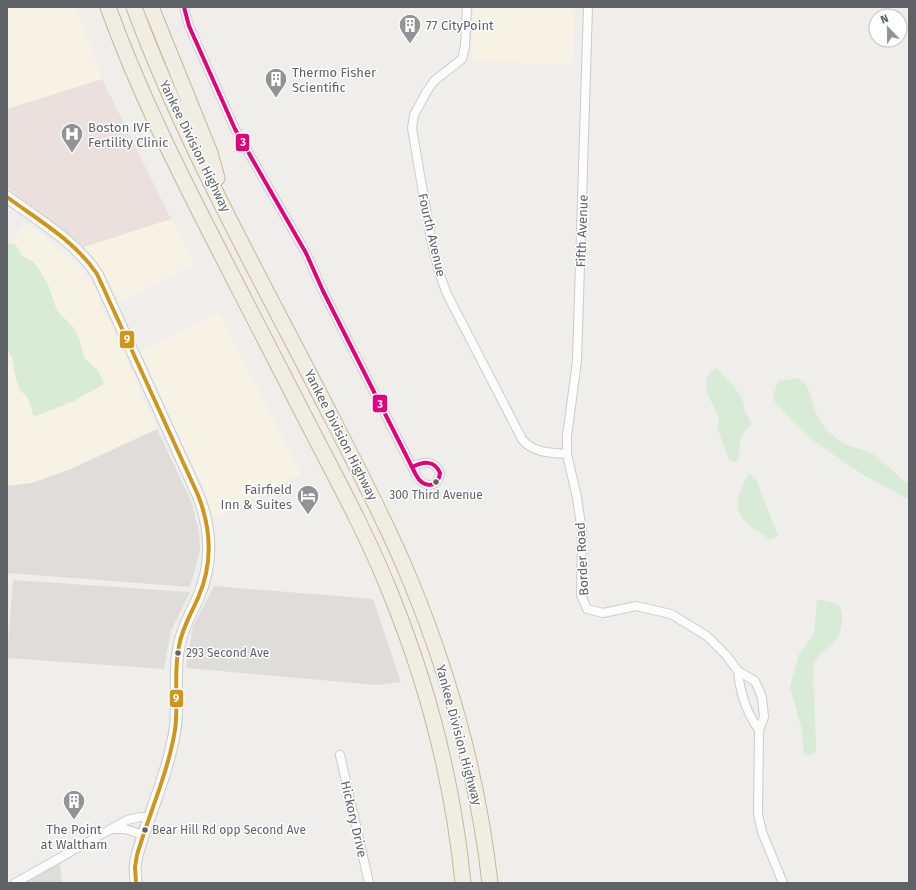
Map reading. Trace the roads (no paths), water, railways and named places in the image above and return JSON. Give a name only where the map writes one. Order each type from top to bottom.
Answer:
[{"type":"highway","name":"Yankee Division Highway","points":[[108,7],[137,81],[159,131],[345,496],[390,592],[418,666],[432,716],[450,794],[463,883]]},
{"type":"highway","name":"Yankee Division Highway","points":[[134,7],[173,103],[378,507],[416,594],[443,669],[464,740],[479,811],[490,883]]},
{"type":"highway","points":[[151,7],[210,153],[226,210]]},
{"type":"street","points":[[184,7],[189,26],[235,129],[306,253],[323,291],[412,467]]},
{"type":"street","name":"Fourth Avenue","points":[[467,7],[465,46],[462,59],[434,81],[423,96],[414,115],[413,140],[431,239],[440,275],[447,294],[522,439],[530,446],[541,451],[567,454]]},
{"type":"street","name":"Fifth Avenue","points":[[567,454],[568,418],[577,361],[588,7]]},
{"type":"street","points":[[7,197],[69,243],[84,257],[97,274],[195,488],[206,520],[209,541],[207,570],[201,592],[180,639],[177,662],[178,706],[175,732],[167,764],[135,863],[136,883]]},
{"type":"street","name":"Border Road","points":[[567,454],[577,498],[582,530],[581,595],[587,609],[603,613],[636,606],[672,614],[707,636],[726,655],[738,671],[755,681],[762,697],[764,717],[759,730],[758,814],[762,832],[783,883]]},
{"type":"street","points":[[738,671],[740,691],[750,717],[759,730]]},
{"type":"street","name":"Hickory Drive","points":[[340,755],[369,883]]},
{"type":"street","points":[[16,883],[132,818],[149,817]]},
{"type":"street","points":[[108,831],[125,829],[144,835]]},
{"type":"place","name":"77 CityPoint","points":[[410,44]]},
{"type":"place","name":"Thermo Fisher Scientific","points":[[276,98]]},
{"type":"place","name":"Boston IVF Fertility Clinic","points":[[72,154]]},
{"type":"place","name":"300 Third Avenue","points":[[436,482]]},
{"type":"place","name":"Fairfield Inn & Suites","points":[[308,516]]},
{"type":"place","name":"293 Second Ave","points":[[178,653]]},
{"type":"place","name":"The Point at Waltham","points":[[74,820]]},
{"type":"place","name":"Bear Hill Rd opp Second Ave","points":[[145,830]]}]
